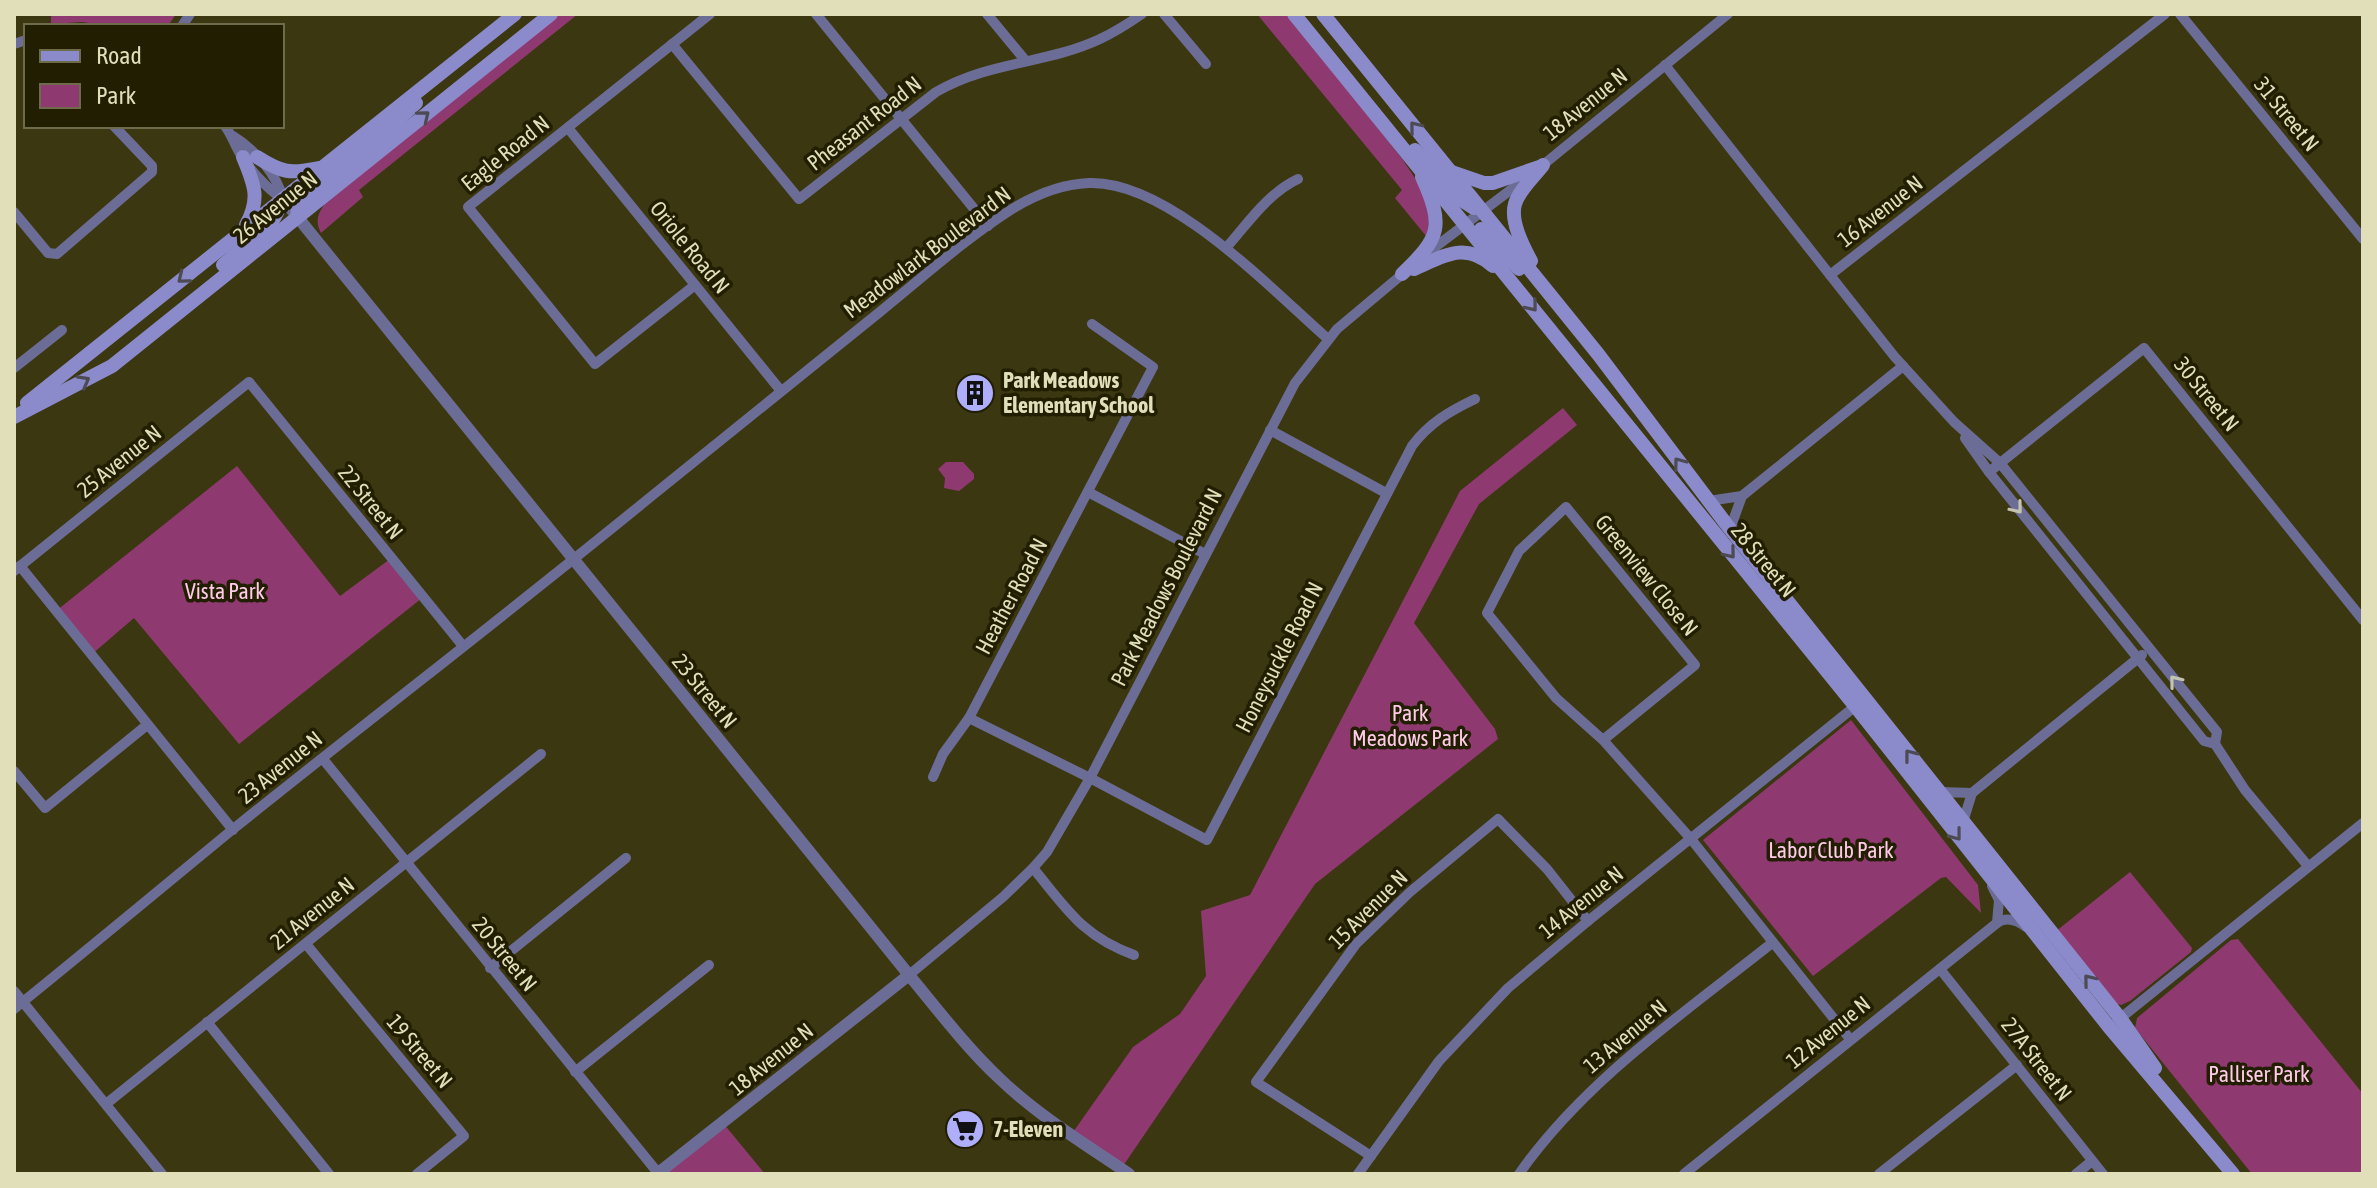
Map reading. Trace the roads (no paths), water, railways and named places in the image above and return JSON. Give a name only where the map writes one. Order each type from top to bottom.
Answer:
[{"type":"main road","name":"26 Avenue N","points":[[14,415],[515,14]]},
{"type":"main road","name":"26 Avenue N","points":[[14,415],[112,366],[551,14]]},
{"type":"main road","name":"28 Street N","points":[[1294,14],[1861,702],[1940,792],[2233,1174]]},
{"type":"main road","name":"28 Street N","points":[[1323,14],[1598,354],[1861,702],[1988,876],[2114,1022]]},
{"type":"main road","points":[[297,217],[303,199],[396,122],[414,105],[433,79]]},
{"type":"main road","points":[[1360,97],[1430,164],[1457,197],[1483,212]]},
{"type":"main road","points":[[250,157],[289,173],[323,167]]},
{"type":"main road","points":[[244,229],[256,200],[250,157]]},
{"type":"main road","points":[[1402,274],[1421,256],[1436,229],[1437,219],[1414,160]]},
{"type":"main road","points":[[1451,172],[1466,179],[1493,183],[1543,165]]},
{"type":"main road","points":[[1543,165],[1515,204],[1514,217],[1523,246],[1543,285]]},
{"type":"main road","points":[[173,317],[192,293],[272,222],[283,199]]},
{"type":"main road","points":[[1466,224],[1481,229],[1572,331],[1598,354]]},
{"type":"main road","points":[[1402,274],[1449,253],[1466,252],[1481,255],[1515,285]]},
{"type":"street","name":"Eagle Road N","points":[[695,285],[595,364],[468,207],[710,14]]},
{"type":"street","points":[[816,14],[988,226]]},
{"type":"street","points":[[987,14],[1025,60]]},
{"type":"street","name":"Pheasant Road N","points":[[672,44],[799,199],[950,84],[988,70],[1097,41],[1142,14]]},
{"type":"street","points":[[1164,14],[1206,64]]},
{"type":"street","name":"18 Avenue N","points":[[1466,224],[1728,14]]},
{"type":"street","name":"16 Avenue N","points":[[1665,65],[1830,275],[2165,14]]},
{"type":"street","name":"31 Street N","points":[[2180,14],[2363,239]]},
{"type":"street","points":[[14,212],[48,253],[57,254],[152,172],[152,166],[116,128]]},
{"type":"street","name":"23 Street N","points":[[227,128],[250,157],[272,193],[283,199],[909,975],[1000,1079],[1071,1135],[1129,1174]]},
{"type":"street","name":"Oriole Road N","points":[[568,128],[781,391]]},
{"type":"street","points":[[1226,248],[1273,195],[1298,179]]},
{"type":"street","name":"Meadowlark Boulevard N","points":[[573,559],[988,226],[1016,206],[1052,190],[1092,183],[1107,184],[1162,204],[1226,248],[1328,339]]},
{"type":"street","name":"Park Meadows Boulevard N","points":[[909,975],[995,903],[1047,852],[1090,778],[1295,383],[1347,319],[1466,224]]},
{"type":"street","points":[[1830,275],[1903,366],[1954,422],[2000,463],[2217,732],[2215,744]]},
{"type":"street","name":"Heather Road N","points":[[933,777],[943,754],[969,718],[1153,367],[1092,324]]},
{"type":"street","points":[[14,368],[62,330]]},
{"type":"street","name":"30 Street N","points":[[1989,472],[2144,348],[2363,620]]},
{"type":"street","points":[[1708,501],[1742,496],[1903,366]]},
{"type":"street","name":"25 Avenue N","points":[[17,569],[249,382]]},
{"type":"street","name":"22 Street N","points":[[249,382],[463,646]]},
{"type":"street","name":"Honeysuckle Road N","points":[[1090,778],[1207,840],[1386,493],[1421,434],[1443,416],[1475,399]]},
{"type":"street","points":[[1954,422],[1989,472],[2204,741],[2215,744],[2245,790],[2308,866]]},
{"type":"street","points":[[1270,430],[1386,493]]},
{"type":"street","points":[[1088,492],[1205,554]]},
{"type":"street","points":[[1730,529],[1742,496]]},
{"type":"street","name":"Greenview Close N","points":[[1603,740],[1695,665],[1566,507],[1519,551],[1487,613],[1556,698],[1603,740],[1691,839],[1850,1039]]},
{"type":"street","name":"23 Avenue N","points":[[18,1006],[573,559]]},
{"type":"street","points":[[17,569],[233,830]]},
{"type":"street","points":[[1963,822],[1972,793],[2150,649]]},
{"type":"street","name":"14 Avenue N","points":[[1358,1174],[1460,1037],[1508,988],[1861,702]]},
{"type":"street","points":[[969,718],[1090,778]]},
{"type":"street","points":[[14,771],[45,808],[147,725]]},
{"type":"street","name":"21 Avenue N","points":[[106,1104],[541,754]]},
{"type":"street","name":"20 Street N","points":[[323,759],[658,1174]]},
{"type":"street","points":[[1940,792],[1972,793]]},
{"type":"street","name":"15 Avenue N","points":[[1371,1156],[1256,1082],[1356,944],[1410,892],[1498,819],[1547,869],[1588,921]]},
{"type":"street","points":[[2114,1022],[2363,823]]},
{"type":"street","points":[[490,968],[626,858]]},
{"type":"street","points":[[1033,868],[1089,933],[1108,945],[1134,955]]},
{"type":"street","points":[[1988,876],[1999,900],[1997,923]]},
{"type":"street","points":[[1997,923],[2016,920],[2035,933]]},
{"type":"street","name":"12 Avenue N","points":[[1684,1174],[1997,923]]},
{"type":"street","name":"13 Avenue N","points":[[1519,1174],[1538,1146],[1590,1091],[1772,943]]},
{"type":"street","name":"19 Street N","points":[[306,944],[464,1136],[417,1174]]},
{"type":"street","points":[[575,1072],[709,965]]},
{"type":"street","name":"27A Street N","points":[[1940,969],[2103,1174]]},
{"type":"street","name":"18 Avenue N","points":[[658,1174],[909,975]]},
{"type":"street","points":[[14,991],[18,1006],[106,1104],[162,1174]]},
{"type":"street","points":[[207,1022],[329,1174]]},
{"type":"street","points":[[1879,1174],[2017,1065]]},
{"type":"street","points":[[2076,1174],[2092,1161]]},
{"type":"place","name":"Park Meadows Elementary School","points":[[975,393]]},
{"type":"place","name":"7-Eleven","points":[[965,1129]]},
{"type":"park label","name":"Vista Park","points":[[225,591]]},
{"type":"park label","name":"Park Meadows Park","points":[[1410,726]]},
{"type":"park label","name":"Labor Club Park","points":[[1831,850]]},
{"type":"park label","name":"Palliser Park","points":[[2259,1074]]}]
